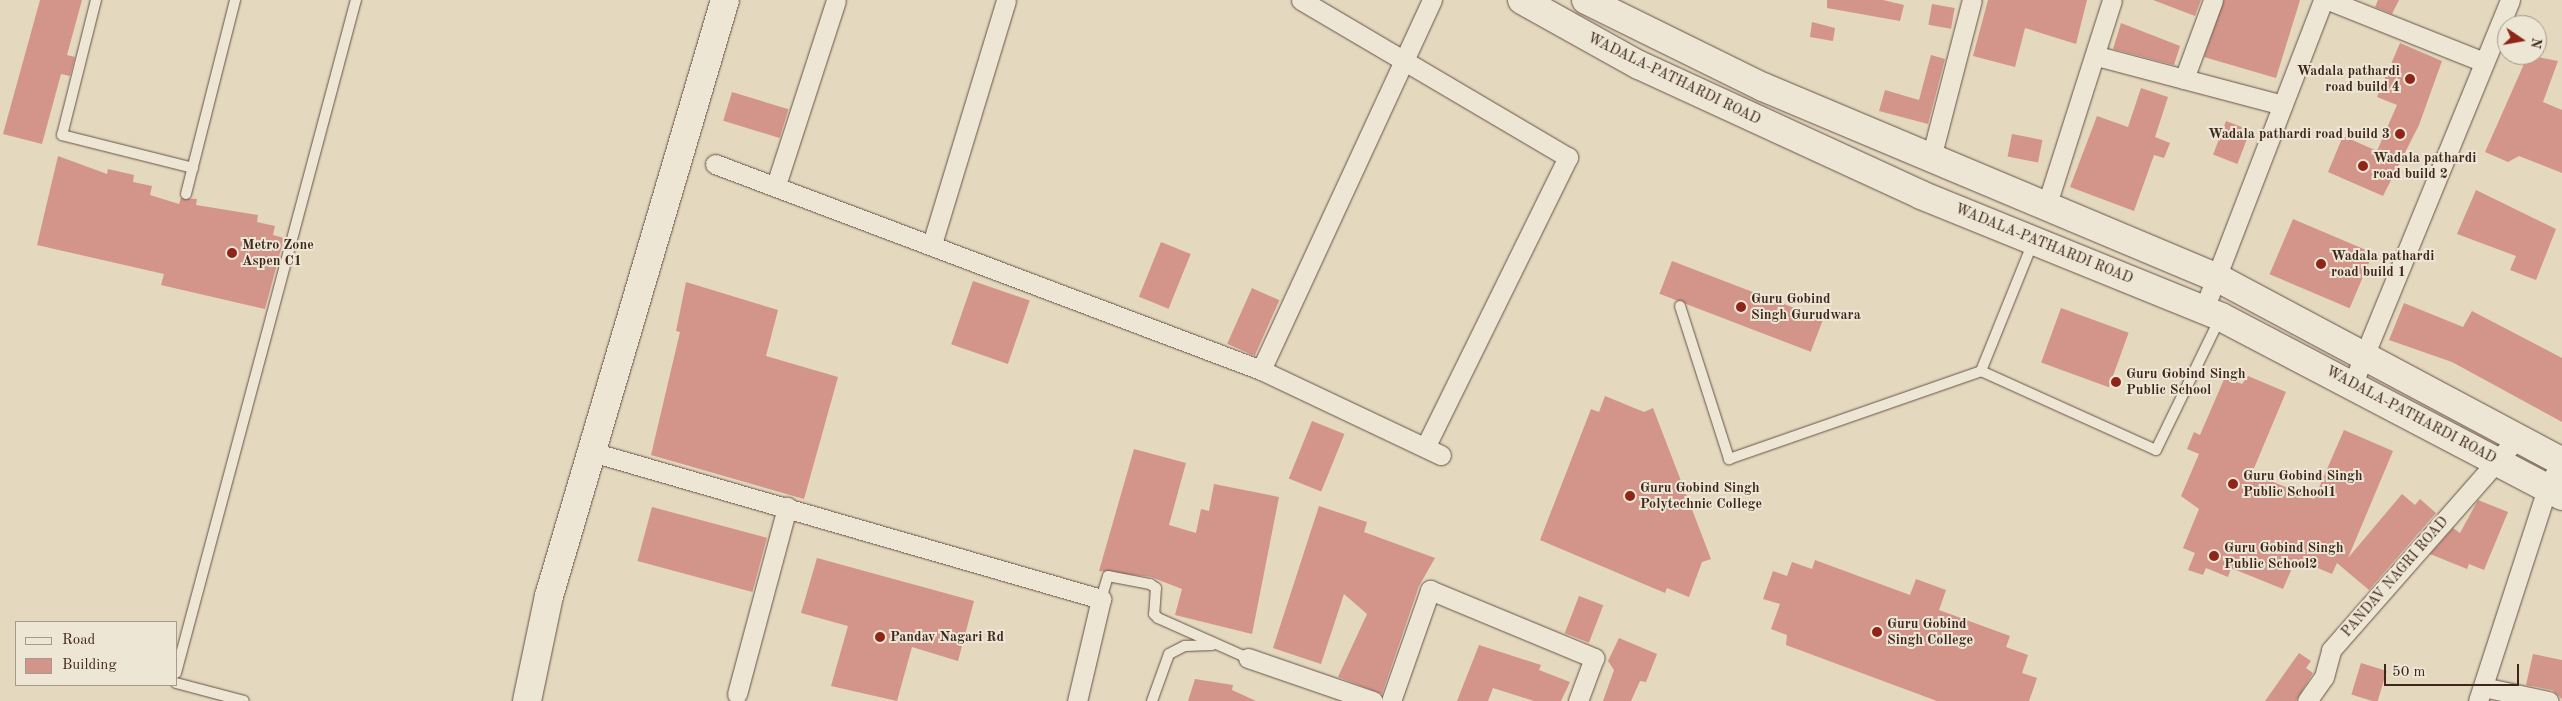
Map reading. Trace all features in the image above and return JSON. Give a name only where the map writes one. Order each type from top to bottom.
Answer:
[{"type":"main road","points":[[527,701],[549,596],[725,0]]},
{"type":"main road","name":"WADALA-PATHARDI ROAD","points":[[1522,0],[1564,25],[1824,150],[2033,241],[2212,313],[2353,383],[2555,493]]},
{"type":"main road","points":[[1586,0],[1763,88],[2216,277],[2366,355],[2562,461]]},
{"type":"street","points":[[776,185],[836,0]]},
{"type":"street","points":[[932,244],[1006,0]]},
{"type":"street","points":[[715,164],[776,185],[1261,370],[1433,451],[1568,157],[1301,0]]},
{"type":"street","points":[[1261,370],[1432,0]]},
{"type":"street","points":[[1564,25],[1576,0]]},
{"type":"street","points":[[1931,158],[1972,0]]},
{"type":"street","points":[[2046,206],[2097,56],[2112,0]]},
{"type":"street","points":[[2184,79],[2213,0]]},
{"type":"street","points":[[2212,313],[2216,277],[2323,0]]},
{"type":"street","points":[[2328,0],[2484,62]]},
{"type":"street","points":[[2353,383],[2510,0]]},
{"type":"street","points":[[2097,56],[2283,105]]},
{"type":"street","name":"PANDAV NAGRI ROAD","points":[[2307,701],[2324,677],[2331,650],[2518,437]]},
{"type":"street","points":[[592,452],[1101,598],[1078,701]]},
{"type":"street","points":[[2549,701],[2481,694],[2555,493],[2562,461]]},
{"type":"street","points":[[737,694],[787,507]]},
{"type":"street","points":[[1391,701],[1430,590],[1594,658],[1578,701]]},
{"type":"street","points":[[1248,658],[1373,701]]},
{"type":"lane","points":[[96,0],[62,135],[192,168]]},
{"type":"lane","points":[[186,194],[235,0]]},
{"type":"lane","points":[[178,666],[356,0]]},
{"type":"lane","points":[[1981,371],[2033,241]]},
{"type":"lane","points":[[1680,306],[1729,459],[1981,371],[2156,450],[2212,313]]},
{"type":"lane","points":[[1101,598],[1108,576],[1150,584],[1156,588],[1154,614],[1158,618],[1248,658]]},
{"type":"lane","points":[[1152,701],[1169,654],[1185,646],[1215,644]]},
{"type":"lane","points":[[178,684],[244,701]]},
{"type":"building","points":[[40,0],[82,0],[67,55],[75,57],[70,76],[61,74],[42,144],[3,134]]},
{"type":"building","points":[[1827,0],[1883,0],[1904,5],[1900,21],[1827,8]]},
{"type":"building","points":[[1988,0],[2087,0],[2076,44],[2025,28],[2015,67],[1973,56]]},
{"type":"building","points":[[2153,0],[2201,0],[2195,16]]},
{"type":"building","points":[[2224,0],[2300,0],[2276,78],[2204,57]]},
{"type":"building","points":[[2378,0],[2399,0],[2392,14],[2375,7]]},
{"type":"building","points":[[1932,4],[1955,8],[1951,29],[1928,25]]},
{"type":"building","points":[[1812,22],[1835,28],[1833,41],[1810,37]]},
{"type":"building","points":[[2121,23],[2180,46],[2174,65],[2113,49]]},
{"type":"building","points":[[2400,43],[2442,61],[2419,125],[2383,196],[2328,172],[2343,136],[2377,151],[2397,105],[2377,97]]},
{"type":"building","points":[[1931,55],[1945,59],[1928,124],[1879,111],[1885,90],[1919,100]]},
{"type":"building","points":[[2547,59],[2558,61],[2543,102],[2562,110],[2562,173],[2519,156],[2508,162],[2485,152],[2524,65],[2547,65]]},
{"type":"building","points":[[2141,88],[2168,97],[2155,137],[2170,143],[2164,158],[2154,155],[2134,211],[2070,187],[2097,116],[2128,127]]},
{"type":"building","points":[[732,92],[788,109],[780,138],[723,121]]},
{"type":"building","points":[[2226,121],[2250,130],[2237,164],[2213,155]]},
{"type":"building","points":[[2012,134],[2042,140],[2038,162],[2008,157]]},
{"type":"building","points":[[58,156],[107,174],[108,169],[134,175],[133,182],[152,186],[150,195],[179,204],[181,198],[197,199],[196,205],[258,215],[257,222],[275,226],[273,235],[284,238],[265,309],[161,285],[164,274],[37,245]]},
{"type":"building","points":[[2476,190],[2556,229],[2536,280],[2510,270],[2516,256],[2457,234]]},
{"type":"building","name":"Wadala pathardi road build 1","points":[[2293,219],[2373,253],[2350,308],[2270,274]]},
{"type":"building","points":[[1161,242],[1191,254],[1169,309],[1139,297]]},
{"type":"building","name":"Guru Gobind Singh Gurudwara","points":[[1672,261],[1823,319],[1811,352],[1659,294]]},
{"type":"building","points":[[973,281],[1030,301],[1008,364],[951,344]]},
{"type":"building","points":[[686,282],[778,310],[766,356],[838,377],[804,499],[651,455],[680,332],[676,331]]},
{"type":"building","points":[[1252,288],[1279,300],[1255,356],[1227,344]]},
{"type":"building","points":[[2404,303],[2463,327],[2472,311],[2562,358],[2562,422],[2452,362],[2389,340]]},
{"type":"building","points":[[2061,308],[2129,333],[2109,387],[2041,363]]},
{"type":"building","name":"Guru Gobind Singh Public School1","points":[[2248,376],[2286,392],[2252,473],[2314,499],[2344,430],[2393,451],[2348,558],[2402,494],[2415,505],[2420,499],[2436,513],[2369,590],[2337,563],[2332,574],[2296,559],[2283,589],[2231,568],[2228,577],[2206,568],[2203,575],[2188,570],[2195,553],[2183,548],[2199,509],[2181,496],[2199,454],[2187,449],[2194,432],[2200,435],[2225,377],[2242,384]]},
{"type":"building","name":"Guru Gobind Singh Polytechnic College","points":[[1605,396],[1644,412],[1653,408],[1711,559],[1702,562],[1689,597],[1667,588],[1665,593],[1540,540],[1591,409],[1599,412]]},
{"type":"building","points":[[1312,421],[1344,434],[1321,492],[1289,478]]},
{"type":"building","points":[[1134,449],[1186,463],[1169,525],[1196,533],[1201,509],[1209,511],[1214,484],[1279,497],[1252,634],[1175,615],[1182,589],[1151,577],[1099,571]]},
{"type":"building","points":[[2478,500],[2508,512],[2484,570],[2469,564],[2467,569],[2430,554],[2453,528],[2460,533]]},
{"type":"building","points":[[1319,506],[1367,522],[1364,532],[1435,558],[1419,586],[1382,694],[1338,677],[1367,614],[1344,594],[1321,664],[1273,648]]},
{"type":"building","points":[[652,507],[767,538],[752,592],[638,561]]},
{"type":"building","points":[[817,558],[974,601],[958,661],[912,647],[897,701],[831,686],[848,626],[801,613]]},
{"type":"building","points":[[1815,560],[1910,595],[1916,579],[1946,590],[1939,610],[2010,636],[2006,647],[2028,655],[2022,673],[2037,678],[2029,701],[1937,701],[1786,645],[1787,635],[1771,629],[1780,604],[1763,599],[1773,571],[1787,576],[1792,562],[1812,569]]},
{"type":"building","points":[[1579,596],[1603,605],[1589,643],[1565,633]]},
{"type":"building","points":[[1619,638],[1657,654],[1646,682],[1640,681],[1631,701],[1603,701],[1614,670],[1608,661]]},
{"type":"building","points":[[1479,645],[1541,665],[1539,670],[1570,682],[1561,701],[1534,701],[1493,688],[1488,701],[1457,701]]},
{"type":"building","points":[[2299,653],[2311,661],[2306,668],[2313,673],[2296,701],[2265,701]]},
{"type":"building","points":[[2533,654],[2562,660],[2562,699],[2552,690],[2526,685]]},
{"type":"building","points":[[2361,663],[2387,671],[2378,701],[2351,695]]},
{"type":"building","points":[[1195,679],[1233,685],[1232,690],[1256,701],[1188,701]]},
{"type":"place","name":"Wadala pathardi road build 4","points":[[2410,79]]},
{"type":"place","name":"Wadala pathardi road build 3","points":[[2400,134]]},
{"type":"place","name":"Wadala pathardi road build 2","points":[[2363,166]]},
{"type":"place","name":"Metro Zone Aspen C1","points":[[232,253]]},
{"type":"place","name":"Wadala pathardi road build 1","points":[[2321,264]]},
{"type":"place","name":"Guru Gobind Singh Gurudwara","points":[[1741,307]]},
{"type":"place","name":"Guru Gobind Singh Public School","points":[[2116,382]]},
{"type":"place","name":"Guru Gobind Singh Public School1","points":[[2233,484]]},
{"type":"place","name":"Guru Gobind Singh Polytechnic College","points":[[1630,496]]},
{"type":"place","name":"Guru Gobind Singh Public School2","points":[[2214,556]]},
{"type":"place","name":"Guru Gobind Singh College","points":[[1877,632]]},
{"type":"place","name":"Pandav Nagari Rd","points":[[880,637]]}]
